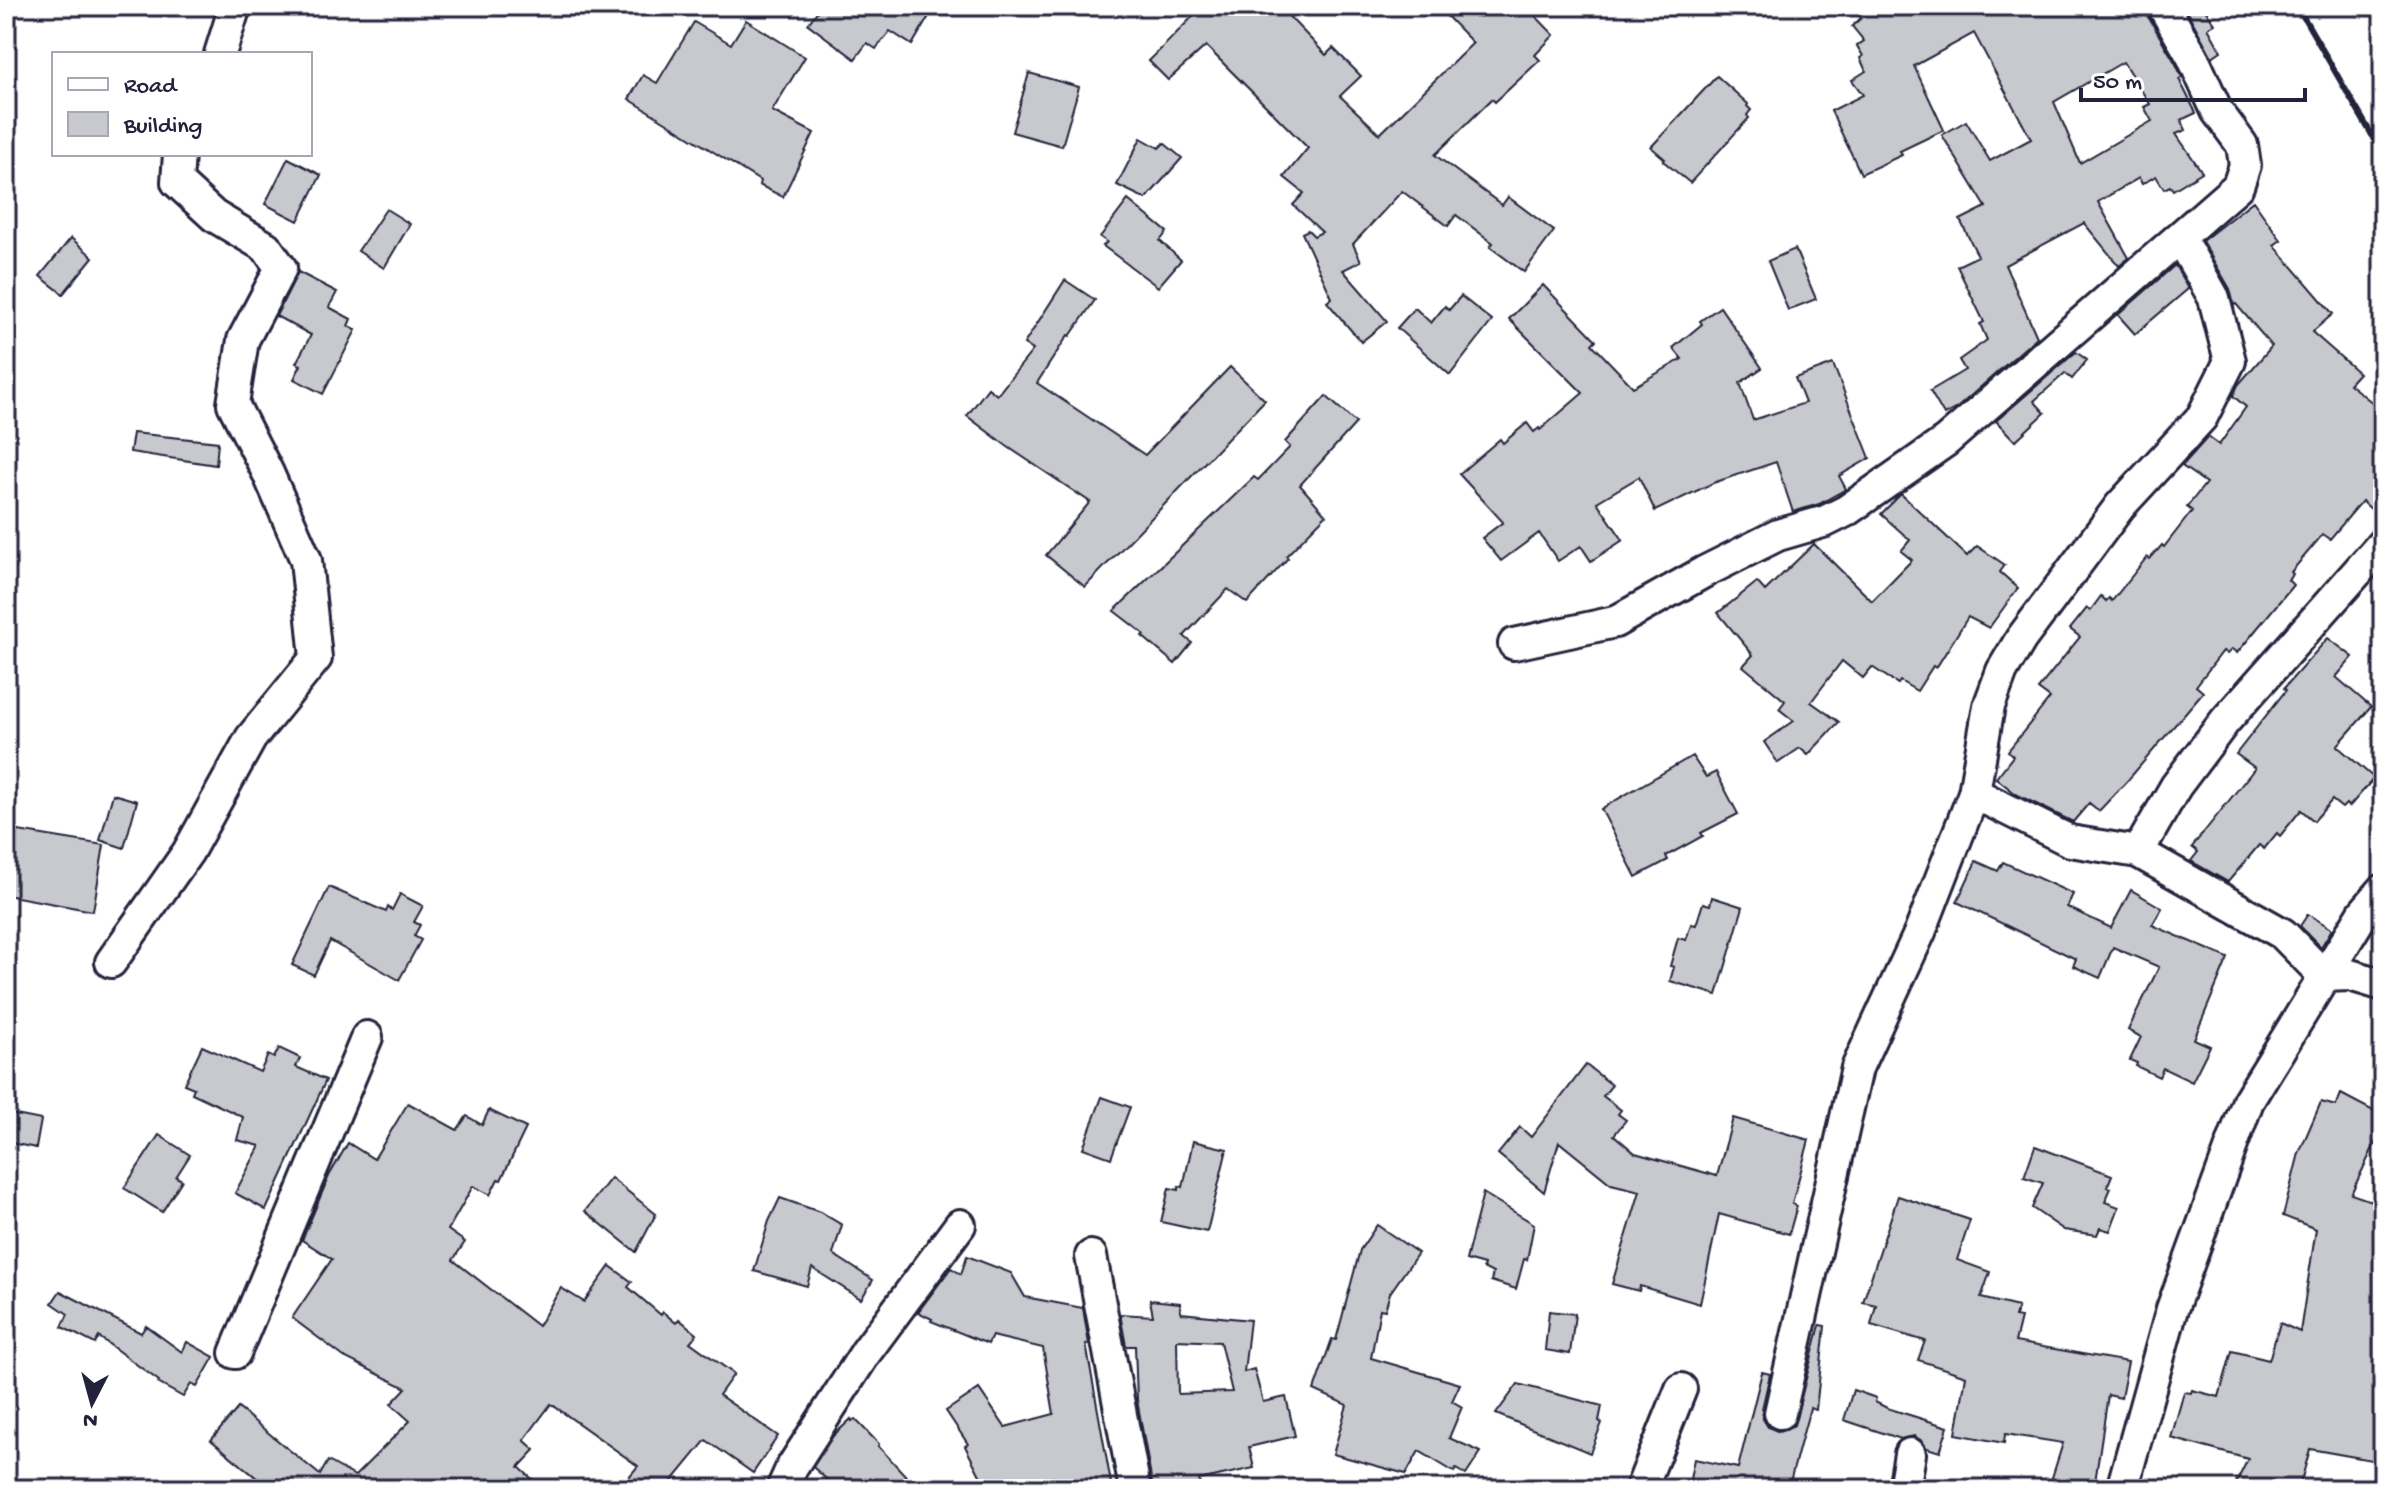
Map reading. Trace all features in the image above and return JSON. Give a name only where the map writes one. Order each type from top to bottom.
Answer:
[{"type":"street","points":[[221,52],[235,6]]},
{"type":"street","points":[[1514,644],[1615,622],[1778,535],[1826,521],[1846,511],[1946,441],[2238,186],[2245,165],[2242,145],[2217,111],[2192,56],[2163,6]]},
{"type":"street","points":[[111,962],[188,852],[251,738],[316,658],[306,560],[268,473],[233,404],[243,340],[281,268],[266,247],[214,216],[177,182],[179,156]]},
{"type":"street","points":[[1780,1413],[1857,1068],[1920,932],[1974,793],[1989,706],[2002,671],[2021,639],[2120,506],[2202,417],[2230,361],[2214,298],[2180,238]]},
{"type":"street","points":[[2138,852],[2176,786],[2225,721],[2383,543]]},
{"type":"street","points":[[1974,793],[2070,841],[2138,852],[2283,934],[2324,976],[2350,975],[2383,985]]},
{"type":"street","points":[[2122,1489],[2172,1309],[2248,1101],[2364,912],[2383,890]]},
{"type":"street","points":[[235,1353],[367,1037]]},
{"type":"street","points":[[782,1489],[792,1467],[866,1352],[960,1225]]},
{"type":"street","points":[[1091,1256],[1135,1489]]},
{"type":"street","points":[[1641,1489],[1681,1389]]},
{"type":"street","points":[[1904,1489],[1910,1454]]},
{"type":"building","points":[[821,6],[935,6],[912,45],[890,31],[876,49],[867,43],[855,59],[808,24]]},
{"type":"building","points":[[1203,6],[1279,6],[1326,55],[1333,48],[1361,76],[1340,96],[1380,134],[1473,43],[1437,6],[1526,6],[1554,35],[1535,55],[1540,60],[1495,102],[1492,99],[1435,155],[1502,205],[1508,197],[1554,231],[1524,272],[1490,247],[1493,243],[1456,215],[1448,226],[1402,191],[1353,244],[1361,261],[1343,270],[1387,321],[1361,342],[1327,302],[1332,298],[1302,233],[1308,230],[1314,236],[1322,232],[1293,205],[1304,193],[1284,177],[1308,148],[1206,46],[1168,80],[1149,61]]},
{"type":"building","points":[[1852,6],[2145,6],[2147,15],[2176,64],[2182,77],[2179,79],[2196,113],[2181,120],[2186,130],[2176,134],[2202,172],[2173,190],[2170,186],[2164,189],[2156,176],[2142,184],[2139,178],[2098,202],[2129,258],[2119,266],[2084,223],[2005,265],[2037,337],[1957,408],[1944,415],[1930,391],[1965,370],[1959,360],[1987,340],[1980,324],[1984,322],[1957,266],[1978,256],[1960,220],[1986,207],[1942,135],[1966,121],[1990,161],[2031,139],[1974,33],[1914,66],[1944,130],[1900,151],[1902,155],[1861,174],[1831,111],[1863,95],[1852,80],[1866,71],[1857,46],[1864,41],[1852,26],[1861,18]],"holes":[[[2123,62],[2150,104],[2144,107],[2152,121],[2080,163],[2054,102]]]},
{"type":"building","points":[[2184,6],[2203,6],[2215,24],[2208,28],[2221,51],[2212,57]]},
{"type":"building","points":[[746,20],[805,57],[772,111],[814,133],[783,197],[759,185],[760,181],[629,99],[643,75],[657,83],[694,22],[731,44]]},
{"type":"building","points":[[1029,73],[1079,87],[1062,146],[1012,132]]},
{"type":"building","points":[[1717,76],[1748,104],[1751,110],[1747,115],[1749,118],[1690,183],[1651,147]]},
{"type":"building","points":[[1141,138],[1159,148],[1164,143],[1182,158],[1146,199],[1117,185]]},
{"type":"building","points":[[288,158],[321,175],[298,221],[265,204]]},
{"type":"building","points":[[1128,200],[1167,232],[1160,241],[1181,260],[1158,287],[1103,246],[1107,242],[1100,237]]},
{"type":"building","points":[[2253,201],[2281,240],[2274,245],[2333,314],[2312,332],[2359,373],[2349,384],[2383,411],[2383,497],[2372,510],[2362,501],[2330,539],[2323,534],[2291,572],[2293,574],[2288,580],[2293,585],[2237,653],[2232,649],[2227,654],[2223,651],[2196,686],[2203,692],[2128,780],[2099,811],[2089,803],[2073,822],[2016,794],[1996,778],[2013,756],[2008,751],[2050,698],[2038,689],[2080,637],[2070,629],[2101,596],[2106,601],[2109,598],[2112,601],[2147,557],[2150,559],[2162,545],[2164,547],[2192,511],[2187,507],[2206,483],[2182,466],[2208,437],[2219,445],[2246,407],[2233,396],[2238,385],[2272,346],[2234,305],[2230,289],[2202,241]]},
{"type":"building","points":[[386,209],[410,224],[384,268],[358,251]]},
{"type":"building","points":[[71,238],[93,257],[63,294],[40,276]]},
{"type":"building","points":[[1795,249],[1816,299],[1788,310],[1768,261]]},
{"type":"building","points":[[2175,265],[2188,289],[2135,334],[2118,315]]},
{"type":"building","points":[[298,272],[337,292],[329,307],[351,319],[348,326],[356,330],[323,394],[294,379],[301,365],[296,363],[311,335],[276,316]]},
{"type":"building","points":[[1065,280],[1095,300],[1037,383],[1145,455],[1230,367],[1265,400],[1085,587],[1046,555],[1090,502],[967,416],[988,388],[997,395],[1033,350],[1024,344]]},
{"type":"building","points":[[1543,285],[1596,340],[1592,344],[1633,387],[1682,359],[1673,348],[1702,324],[1700,321],[1720,307],[1762,368],[1740,383],[1753,420],[1805,403],[1795,378],[1833,364],[1870,458],[1839,476],[1846,489],[1819,504],[1793,512],[1776,462],[1713,483],[1655,511],[1639,477],[1597,502],[1623,540],[1591,561],[1581,546],[1558,561],[1539,533],[1501,561],[1482,538],[1503,522],[1459,474],[1500,439],[1503,443],[1527,423],[1534,432],[1540,430],[1583,393],[1509,319]]},
{"type":"building","points":[[1461,296],[1492,321],[1450,375],[1397,328],[1415,308],[1431,323],[1445,306],[1449,310]]},
{"type":"building","points":[[2076,352],[2087,360],[2072,379],[2065,373],[2034,401],[2045,413],[2015,441],[1996,421]]},
{"type":"building","points":[[1326,396],[1356,423],[1300,485],[1326,515],[1247,603],[1228,589],[1184,636],[1192,643],[1175,664],[1114,611],[1254,477],[1258,480],[1290,447],[1285,442]]},
{"type":"building","points":[[133,433],[218,442],[216,465],[130,452]]},
{"type":"building","points":[[1901,494],[1967,556],[1977,546],[2005,565],[2000,572],[2018,588],[1989,628],[1968,617],[1936,668],[1933,666],[1917,691],[1900,681],[1898,684],[1872,667],[1863,678],[1842,661],[1811,702],[1839,722],[1808,755],[1800,748],[1778,763],[1764,742],[1794,721],[1779,709],[1785,701],[1743,666],[1753,655],[1718,613],[1757,582],[1765,591],[1814,544],[1872,601],[1912,560],[1901,551],[1910,540],[1881,514]]},
{"type":"building","points":[[2328,638],[2353,657],[2336,677],[2371,707],[2337,746],[2374,778],[2349,807],[2346,804],[2342,808],[2332,800],[2314,821],[2301,810],[2280,836],[2277,833],[2264,849],[2259,845],[2228,882],[2191,861],[2198,852],[2192,847],[2255,768],[2236,754],[2286,690],[2284,688]]},
{"type":"building","points":[[1692,756],[1706,777],[1716,772],[1738,814],[1701,833],[1703,836],[1666,856],[1668,860],[1636,877],[1601,809]]},
{"type":"building","points":[[113,794],[137,801],[124,848],[100,840]]},
{"type":"building","points":[[6,829],[104,845],[93,911],[6,895]]},
{"type":"building","points":[[1976,861],[1998,871],[2003,862],[2073,894],[2067,907],[2111,928],[2131,890],[2162,908],[2152,925],[2228,958],[2194,1039],[2210,1046],[2192,1082],[2163,1068],[2159,1077],[2130,1060],[2141,1037],[2128,1030],[2159,967],[2113,947],[2100,978],[2073,966],[2076,959],[1957,902]]},
{"type":"building","points":[[329,887],[386,912],[388,907],[392,910],[400,894],[423,906],[414,922],[420,925],[414,936],[421,940],[399,980],[330,941],[314,975],[292,965]]},
{"type":"building","points":[[1712,897],[1743,907],[1717,995],[1670,981],[1674,967],[1670,966],[1678,938],[1686,940],[1691,924],[1696,925],[1703,903],[1710,905]]},
{"type":"building","points":[[2308,914],[2332,929],[2321,947],[2300,926]]},
{"type":"building","points":[[202,1046],[260,1072],[268,1055],[274,1058],[279,1048],[300,1058],[296,1067],[326,1080],[266,1210],[235,1193],[260,1146],[237,1140],[243,1117],[192,1093],[194,1088],[184,1084]]},
{"type":"building","points":[[1586,1065],[1612,1085],[1603,1096],[1621,1110],[1618,1114],[1626,1120],[1614,1135],[1635,1153],[1717,1176],[1733,1118],[1809,1140],[1792,1204],[1797,1206],[1789,1234],[1719,1214],[1700,1304],[1640,1286],[1639,1291],[1612,1284],[1640,1191],[1611,1184],[1559,1142],[1544,1192],[1498,1154],[1520,1127],[1531,1137]]},
{"type":"building","points":[[2341,1094],[2383,1116],[2383,1127],[2351,1194],[2383,1205],[2383,1462],[2310,1449],[2299,1489],[2233,1489],[2248,1459],[2171,1438],[2184,1392],[2191,1393],[2192,1390],[2219,1397],[2232,1351],[2269,1360],[2280,1323],[2300,1332],[2316,1229],[2283,1216],[2299,1153],[2321,1102],[2336,1106]]},
{"type":"building","points":[[1102,1097],[1130,1107],[1111,1158],[1083,1148]]},
{"type":"building","points":[[408,1103],[457,1130],[467,1116],[482,1125],[489,1110],[526,1128],[501,1180],[498,1179],[490,1195],[473,1186],[448,1230],[465,1242],[453,1260],[538,1326],[561,1288],[584,1302],[610,1266],[632,1282],[628,1287],[661,1315],[663,1312],[676,1323],[679,1319],[697,1334],[690,1342],[734,1374],[719,1395],[778,1436],[753,1473],[706,1440],[666,1489],[619,1489],[638,1466],[551,1404],[524,1440],[535,1450],[519,1467],[543,1489],[270,1489],[211,1440],[238,1408],[320,1475],[328,1461],[355,1476],[410,1421],[391,1404],[406,1388],[344,1357],[292,1318],[332,1259],[302,1240],[329,1176],[348,1143],[374,1159]]},
{"type":"building","points":[[6,1113],[41,1120],[36,1148],[6,1142]]},
{"type":"building","points":[[159,1135],[190,1155],[176,1177],[182,1180],[162,1212],[124,1188]]},
{"type":"building","points":[[1193,1141],[1227,1149],[1207,1232],[1161,1222],[1169,1188],[1179,1190],[1179,1186],[1183,1187]]},
{"type":"building","points":[[2035,1146],[2112,1175],[2105,1202],[2119,1207],[2110,1231],[2100,1228],[2097,1235],[2064,1230],[2032,1208],[2043,1183],[2024,1177]]},
{"type":"building","points":[[611,1178],[656,1214],[636,1252],[585,1211]]},
{"type":"building","points":[[1483,1193],[1534,1224],[1527,1260],[1524,1259],[1516,1289],[1491,1281],[1493,1273],[1483,1268],[1484,1265],[1466,1260]]},
{"type":"building","points":[[1898,1196],[1970,1220],[1957,1260],[1990,1272],[1981,1298],[2018,1307],[2015,1317],[2021,1318],[2015,1342],[2128,1362],[2121,1398],[2108,1395],[2094,1489],[2067,1489],[2050,1484],[2063,1443],[2005,1434],[2004,1443],[1956,1434],[1966,1376],[1918,1360],[1925,1341],[1871,1325],[1876,1305],[1863,1302]]},
{"type":"building","points":[[780,1198],[820,1212],[842,1225],[833,1254],[873,1280],[861,1299],[812,1268],[807,1286],[754,1271],[769,1221]]},
{"type":"building","points":[[1377,1225],[1418,1253],[1390,1293],[1385,1310],[1380,1309],[1371,1358],[1460,1384],[1452,1401],[1462,1407],[1449,1438],[1481,1452],[1466,1475],[1456,1469],[1454,1472],[1419,1451],[1406,1474],[1333,1454],[1347,1405],[1314,1390],[1332,1339],[1336,1340],[1360,1250]]},
{"type":"building","points":[[967,1256],[1011,1273],[1025,1297],[1083,1308],[1089,1344],[1086,1344],[1112,1489],[987,1489],[965,1446],[968,1444],[946,1411],[979,1389],[1005,1427],[1054,1414],[1043,1348],[992,1336],[988,1344],[931,1321],[918,1312],[951,1268],[961,1274]]},
{"type":"building","points":[[60,1291],[141,1333],[146,1326],[182,1352],[187,1342],[214,1357],[197,1387],[191,1384],[183,1397],[158,1383],[99,1337],[95,1344],[62,1327],[68,1314],[52,1303]]},
{"type":"building","points":[[1150,1300],[1180,1303],[1181,1313],[1250,1320],[1244,1372],[1254,1369],[1263,1402],[1286,1397],[1295,1436],[1249,1447],[1254,1468],[1199,1480],[1201,1489],[1153,1489],[1137,1400],[1135,1346],[1126,1346],[1120,1314],[1153,1316]],"holes":[[[1177,1340],[1220,1342],[1232,1392],[1178,1394]]]},
{"type":"building","points":[[1549,1311],[1575,1314],[1570,1354],[1545,1350]]},
{"type":"building","points":[[1820,1325],[1825,1326],[1816,1410],[1810,1408],[1788,1489],[1688,1489],[1694,1459],[1738,1468],[1762,1372],[1770,1374],[1762,1409],[1763,1419],[1768,1427],[1777,1431],[1794,1425]]},
{"type":"building","points":[[1518,1384],[1602,1406],[1599,1421],[1602,1423],[1590,1453],[1496,1414]]},
{"type":"building","points":[[1853,1390],[1876,1398],[1875,1402],[1887,1408],[1948,1427],[1940,1452],[1927,1448],[1914,1436],[1901,1439],[1844,1420]]},
{"type":"building","points":[[851,1419],[855,1419],[879,1444],[913,1489],[837,1489],[813,1467],[833,1436]]},
{"type":"railway","points":[[2297,6],[2383,154]]}]
